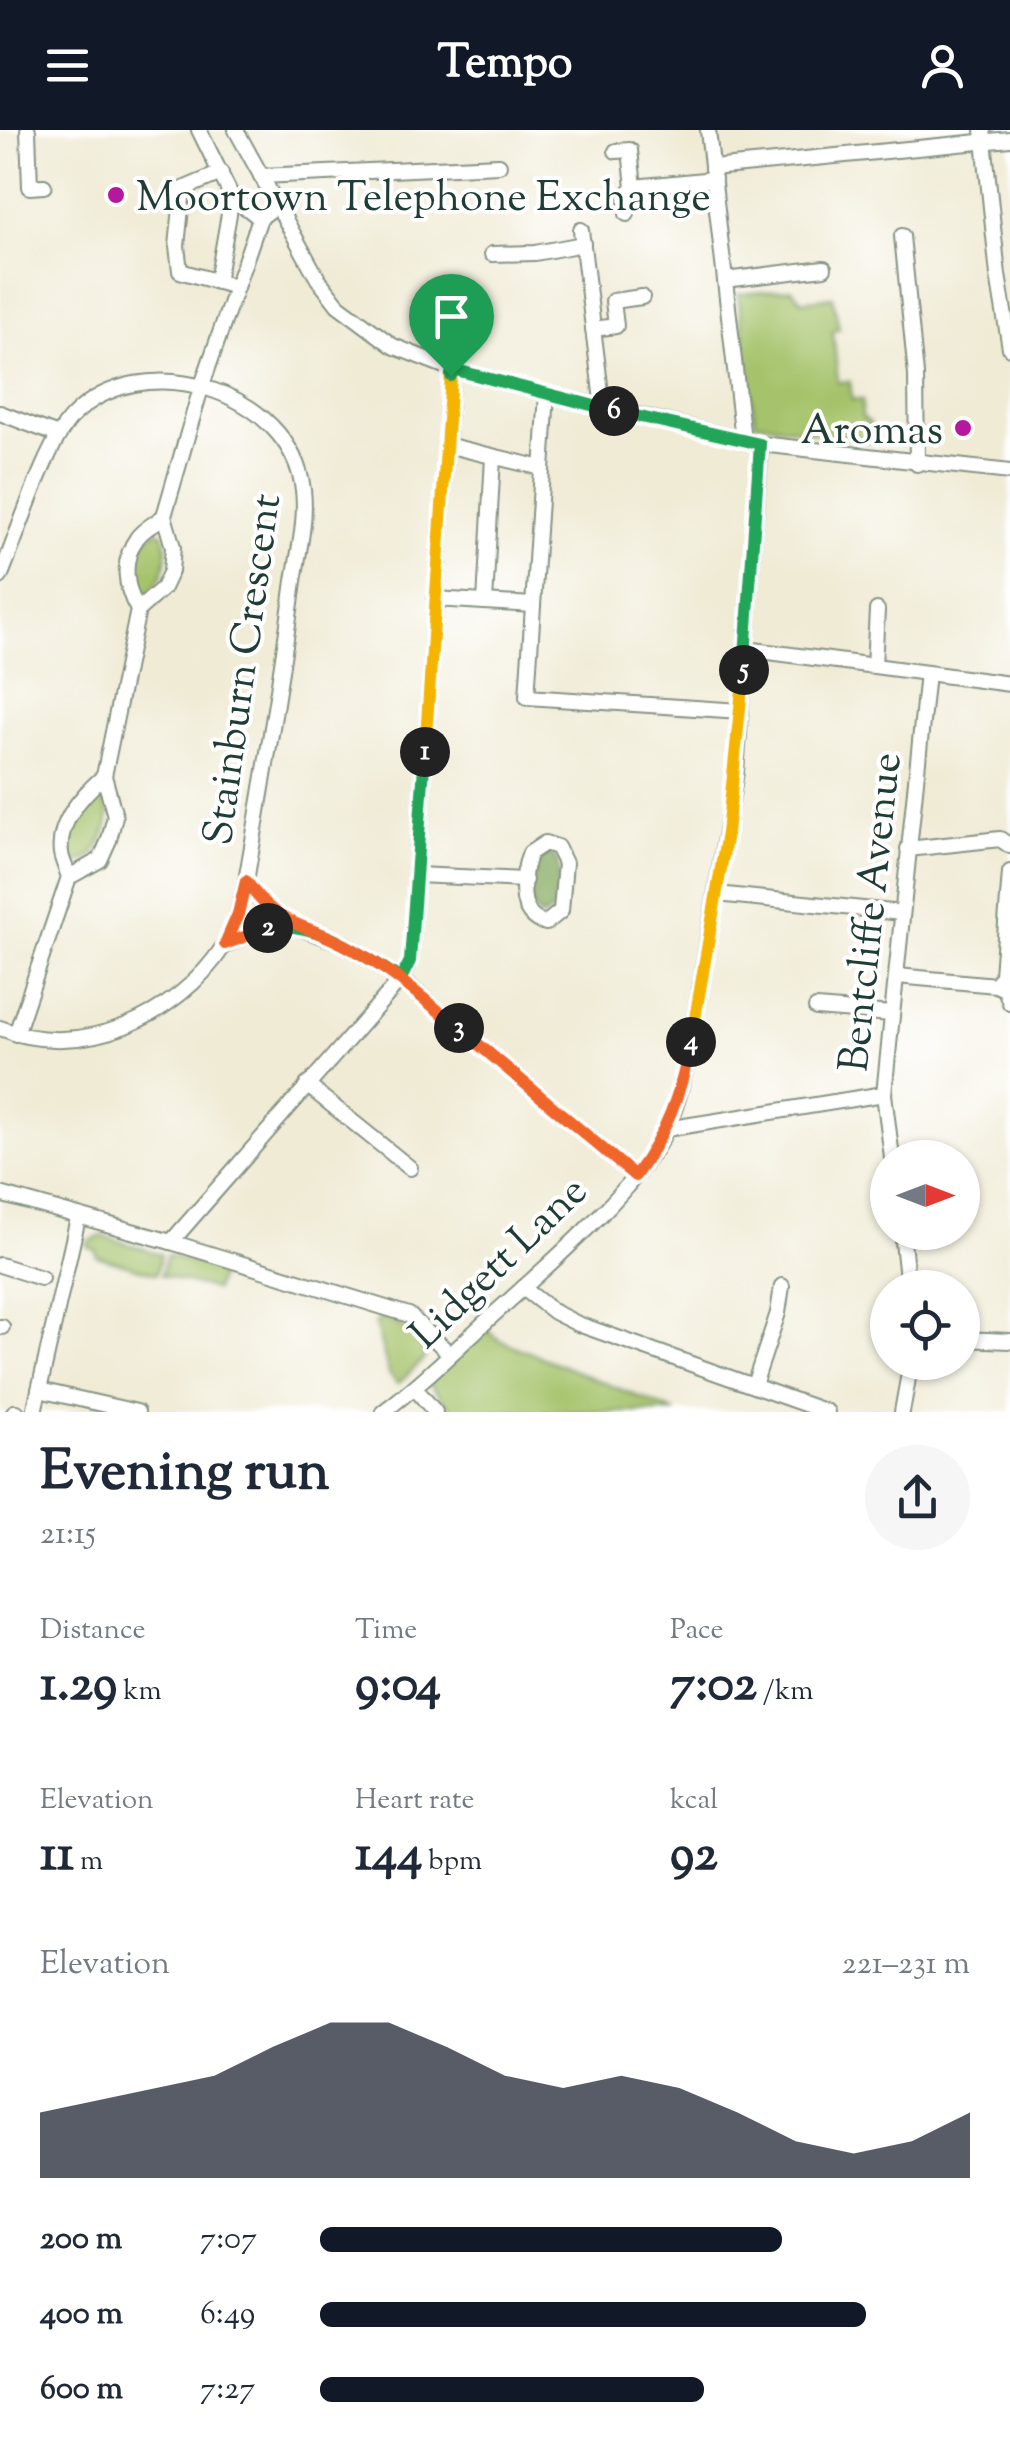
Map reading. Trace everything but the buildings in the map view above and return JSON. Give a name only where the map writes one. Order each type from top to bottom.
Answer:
[{"type":"street","points":[[28,130],[30,187],[44,186]]},
{"type":"street","points":[[199,130],[232,197],[260,218]]},
{"type":"street","points":[[236,130],[318,279],[338,305],[393,346],[452,369],[603,409],[760,444],[1010,472]]},
{"type":"street","points":[[708,130],[742,440]]},
{"type":"street","points":[[983,136],[1009,340]]},
{"type":"street","points":[[627,214],[626,196],[634,188],[983,136],[1010,139]]},
{"type":"street","points":[[616,152],[630,150],[634,188]]},
{"type":"street","points":[[260,176],[499,165]]},
{"type":"street","points":[[220,173],[183,189],[177,246],[180,271],[236,287]]},
{"type":"street","points":[[217,282],[232,197]]},
{"type":"street","points":[[70,877],[100,860],[109,840],[115,816],[104,776],[138,610],[163,588],[171,571],[173,547],[164,516],[202,388],[260,218],[276,206]]},
{"type":"street","points":[[902,236],[916,375],[917,464]]},
{"type":"street","points":[[492,254],[535,253],[582,237],[603,409]]},
{"type":"street","points":[[725,280],[824,268]]},
{"type":"street","points":[[594,329],[616,326],[613,301],[642,297]]},
{"type":"street","points":[[171,1242],[401,979],[410,961],[452,369]]},
{"type":"street","name":"Stainburn Crescent","points":[[0,577],[58,436],[88,403],[112,390],[150,380],[202,388],[268,419],[289,445],[304,492],[283,660],[246,881],[225,944],[165,1006],[116,1032],[84,1037],[16,1034],[0,1028]]},
{"type":"street","points":[[547,394],[527,697],[741,711]]},
{"type":"street","points":[[0,413],[58,436]]},
{"type":"street","name":"Lidgett Lane","points":[[383,1412],[415,1388],[523,1288],[635,1176],[666,1129],[684,1076],[718,894],[741,711],[760,444]]},
{"type":"street","points":[[446,445],[542,468]]},
{"type":"street","points":[[485,602],[493,456]]},
{"type":"street","points":[[138,610],[126,577],[129,557],[138,537],[164,516]]},
{"type":"street","points":[[436,598],[533,605]]},
{"type":"street","points":[[874,666],[878,610]]},
{"type":"street","points":[[746,649],[1010,684]]},
{"type":"street","name":"Bentcliffe Avenue","points":[[890,1140],[884,1094],[927,673]]},
{"type":"street","points":[[16,1034],[70,877],[60,852],[65,826],[74,806],[104,776]]},
{"type":"street","points":[[908,849],[1000,839],[1010,846]]},
{"type":"street","points":[[551,844],[561,851],[565,863],[564,891],[558,917],[540,922],[529,916],[525,880],[527,858],[534,848],[551,844]]},
{"type":"street","points":[[996,985],[1002,976],[1010,872]]},
{"type":"street","points":[[416,875],[525,880]]},
{"type":"street","points":[[246,881],[259,899],[291,924],[345,944],[401,979],[635,1176]]},
{"type":"street","points":[[718,894],[902,913]]},
{"type":"street","points":[[225,944],[270,927],[291,924]]},
{"type":"street","points":[[897,976],[996,985],[1006,989],[1010,1003]]},
{"type":"street","points":[[816,1008],[892,1014]]},
{"type":"street","points":[[308,1085],[410,1168]]},
{"type":"street","points":[[666,1129],[884,1094]]},
{"type":"street","points":[[0,1194],[409,1316],[450,1354]]},
{"type":"street","points":[[34,1412],[78,1218]]},
{"type":"street","points":[[0,1266],[63,1285]]},
{"type":"street","points":[[754,1385],[778,1313],[782,1286]]},
{"type":"street","points":[[523,1288],[554,1312],[578,1324],[827,1412]]},
{"type":"street","points":[[980,1340],[1010,1341]]},
{"type":"street","points":[[902,1412],[908,1380]]},
{"type":"street","points":[[415,1388],[436,1412]]},
{"type":"street","points":[[39,1390],[136,1412]]},
{"type":"green space","points":[[792,289],[802,301],[833,297],[839,329],[833,331],[838,382],[850,382],[852,400],[862,400],[862,417],[870,423],[871,442],[755,422],[738,294]]},
{"type":"green space","points":[[155,531],[163,533],[166,542],[165,567],[146,597],[140,596],[134,579],[135,561],[142,544]]},
{"type":"green space","points":[[101,796],[108,811],[104,835],[91,858],[78,863],[70,858],[72,826],[89,798]]},
{"type":"green space","points":[[545,850],[556,860],[559,884],[556,910],[540,918],[530,904],[532,860]]},
{"type":"green space","points":[[102,1236],[161,1254],[156,1274],[97,1256],[96,1250],[87,1247],[89,1241]]},
{"type":"green space","points":[[167,1255],[221,1270],[215,1290],[161,1275]]},
{"type":"green space","points":[[381,1318],[410,1332],[423,1350],[425,1358],[398,1384],[389,1374],[375,1323]]},
{"type":"green space","points":[[482,1326],[499,1340],[676,1412],[454,1412],[425,1379]]},
{"type":"place","name":"Moortown Telephone Exchange","points":[[116,195]]},
{"type":"place","name":"Aromas","points":[[963,428]]},
{"type":"route","points":[[451,376],[410,961],[401,979],[345,944],[291,924],[270,927],[225,944],[246,881],[273,913],[345,944],[401,979],[635,1176],[666,1129],[684,1076],[718,894],[736,772],[760,444],[603,409],[452,369],[451,376]]}]
